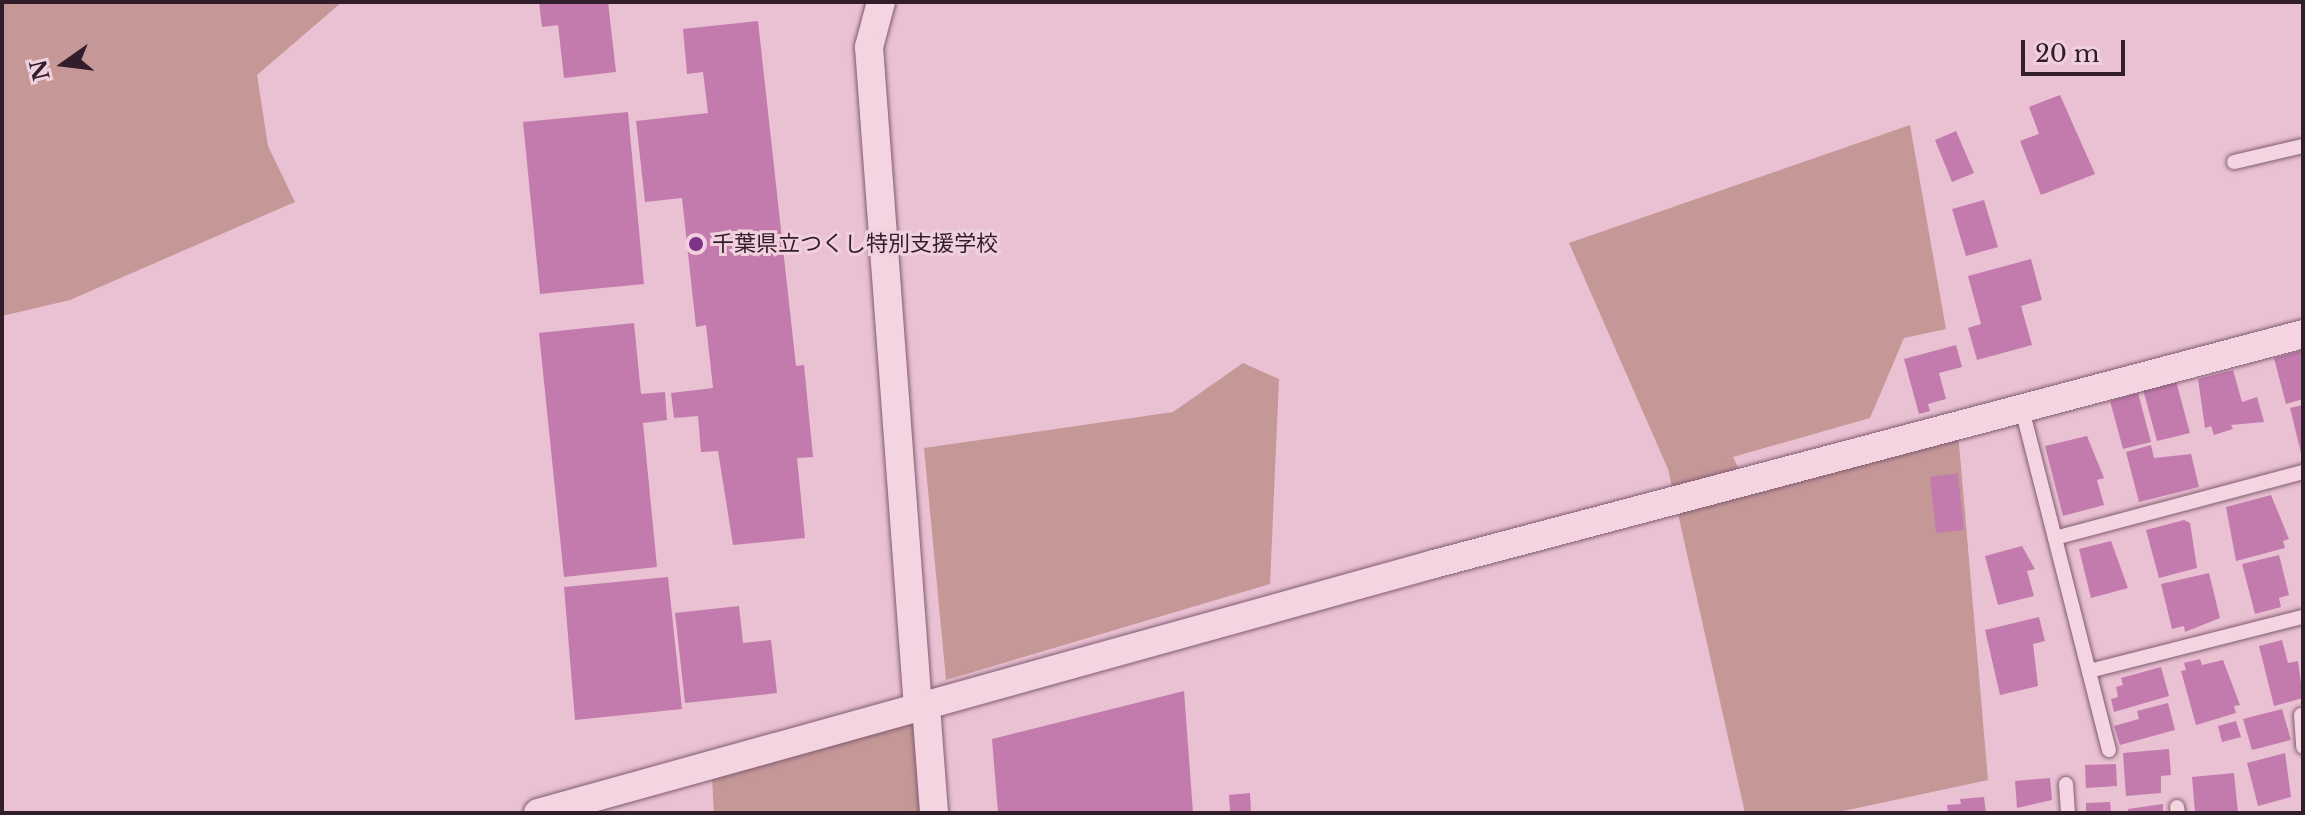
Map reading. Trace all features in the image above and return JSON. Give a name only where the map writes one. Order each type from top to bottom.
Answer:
[{"type":"street","points":[[881,2],[869,47],[922,707],[934,813]]},
{"type":"street","points":[[538,813],[1434,564],[2303,334]]},
{"type":"lane","points":[[2234,162],[2303,146]]},
{"type":"lane","points":[[2022,409],[2109,750]]},
{"type":"lane","points":[[2055,538],[2303,472]]},
{"type":"lane","points":[[2089,671],[2303,617]]},
{"type":"lane","points":[[2301,715],[2303,747]]},
{"type":"lane","points":[[2066,784],[2068,813]]},
{"type":"shaded area","points":[[2,2],[342,2],[257,75],[268,146],[295,202],[70,300],[2,316]]},
{"type":"shaded area","points":[[1910,125],[1946,329],[1904,338],[1870,418],[1733,457],[1747,487],[1958,432],[1988,780],[1834,813],[1745,813],[1668,469],[1569,243]]},
{"type":"shaded area","points":[[1243,363],[1279,379],[1270,584],[946,680],[924,448],[1173,412]]},
{"type":"shaded area","points":[[916,722],[923,813],[714,813],[712,778]]},
{"type":"building","points":[[539,2],[608,2],[616,72],[564,78],[558,25],[542,27]]},
{"type":"building","points":[[758,21],[796,366],[804,365],[813,457],[797,458],[805,538],[733,545],[718,451],[701,452],[698,416],[674,418],[671,393],[713,388],[706,325],[696,327],[682,198],[645,202],[636,121],[708,113],[703,72],[687,74],[683,29]]},
{"type":"building","points":[[2060,95],[2095,174],[2041,195],[2020,141],[2039,134],[2029,107]]},
{"type":"building","points":[[628,112],[644,284],[540,294],[523,122]]},
{"type":"building","points":[[1956,131],[1974,173],[1952,182],[1935,140]]},
{"type":"building","points":[[1984,200],[1998,247],[1966,256],[1952,209]]},
{"type":"building","points":[[2031,259],[2042,300],[2021,306],[2032,345],[1977,360],[1968,328],[1981,324],[1968,276]]},
{"type":"building","points":[[634,323],[641,394],[665,392],[667,420],[643,423],[657,567],[564,577],[539,333]]},
{"type":"building","points":[[1956,345],[1962,367],[1939,373],[1946,399],[1928,404],[1930,411],[1919,414],[1904,359]]},
{"type":"building","points":[[2303,350],[2303,399],[2286,404],[2274,358]]},
{"type":"building","points":[[2233,370],[2242,402],[2257,397],[2264,422],[2231,425],[2233,429],[2214,435],[2211,426],[2205,428],[2198,379]]},
{"type":"building","points":[[2176,381],[2190,433],[2157,441],[2143,389]]},
{"type":"building","points":[[2138,393],[2151,442],[2123,449],[2110,401]]},
{"type":"building","points":[[2303,405],[2303,457],[2302,457],[2290,408]]},
{"type":"building","points":[[2087,436],[2104,478],[2097,480],[2104,505],[2063,516],[2045,446]]},
{"type":"building","points":[[2151,445],[2154,458],[2191,454],[2199,487],[2139,502],[2126,452]]},
{"type":"building","points":[[1958,473],[1964,530],[1936,533],[1930,477]]},
{"type":"building","points":[[2271,495],[2289,539],[2283,541],[2285,548],[2236,561],[2226,507]]},
{"type":"building","points":[[2184,520],[2190,523],[2197,568],[2159,578],[2146,530]]},
{"type":"building","points":[[2111,541],[2128,588],[2091,598],[2079,549]]},
{"type":"building","points":[[2022,546],[2035,569],[2027,571],[2034,596],[1998,605],[1985,556]]},
{"type":"building","points":[[2279,555],[2289,595],[2279,598],[2281,607],[2255,614],[2242,564]]},
{"type":"building","points":[[2209,573],[2220,618],[2185,632],[2184,626],[2172,629],[2161,584]]},
{"type":"building","points":[[668,577],[682,709],[575,720],[564,587]]},
{"type":"building","points":[[739,606],[743,643],[771,640],[777,693],[685,703],[675,613]]},
{"type":"building","points":[[2039,617],[2045,641],[2033,644],[2038,686],[2000,695],[1985,630]]},
{"type":"building","points":[[2282,640],[2288,663],[2298,661],[2303,698],[2274,706],[2259,646]]},
{"type":"building","points":[[2200,659],[2202,665],[2223,660],[2240,705],[2234,706],[2236,713],[2196,725],[2181,671],[2186,670],[2184,663]]},
{"type":"building","points":[[2161,667],[2169,696],[2114,712],[2111,699],[2118,697],[2116,687],[2123,685],[2121,678]]},
{"type":"building","points":[[1184,691],[1193,813],[998,813],[992,739]]},
{"type":"building","points":[[2168,703],[2175,730],[2120,745],[2114,726],[2139,719],[2137,711]]},
{"type":"building","points":[[2282,709],[2291,740],[2252,750],[2243,719]]},
{"type":"building","points":[[2236,721],[2241,737],[2222,742],[2218,726]]},
{"type":"building","points":[[2169,749],[2171,775],[2161,776],[2161,793],[2126,796],[2123,753]]},
{"type":"building","points":[[2285,753],[2291,797],[2258,806],[2247,763]]},
{"type":"building","points":[[2116,764],[2117,786],[2086,788],[2085,765]]},
{"type":"building","points":[[2234,773],[2238,813],[2195,813],[2192,777]]},
{"type":"building","points":[[2050,778],[2052,800],[2017,808],[2015,781]]},
{"type":"building","points":[[1250,793],[1251,813],[1230,813],[1229,795]]},
{"type":"building","points":[[1984,797],[1986,813],[1948,813],[1947,805],[1961,804],[1960,799]]},
{"type":"building","points":[[2110,802],[2111,813],[2086,813],[2086,803]]},
{"type":"building","points":[[2163,804],[2163,813],[2128,813],[2128,809]]},
{"type":"place","name":"千葉県立つくし特別支援学校","points":[[696,244]]}]
